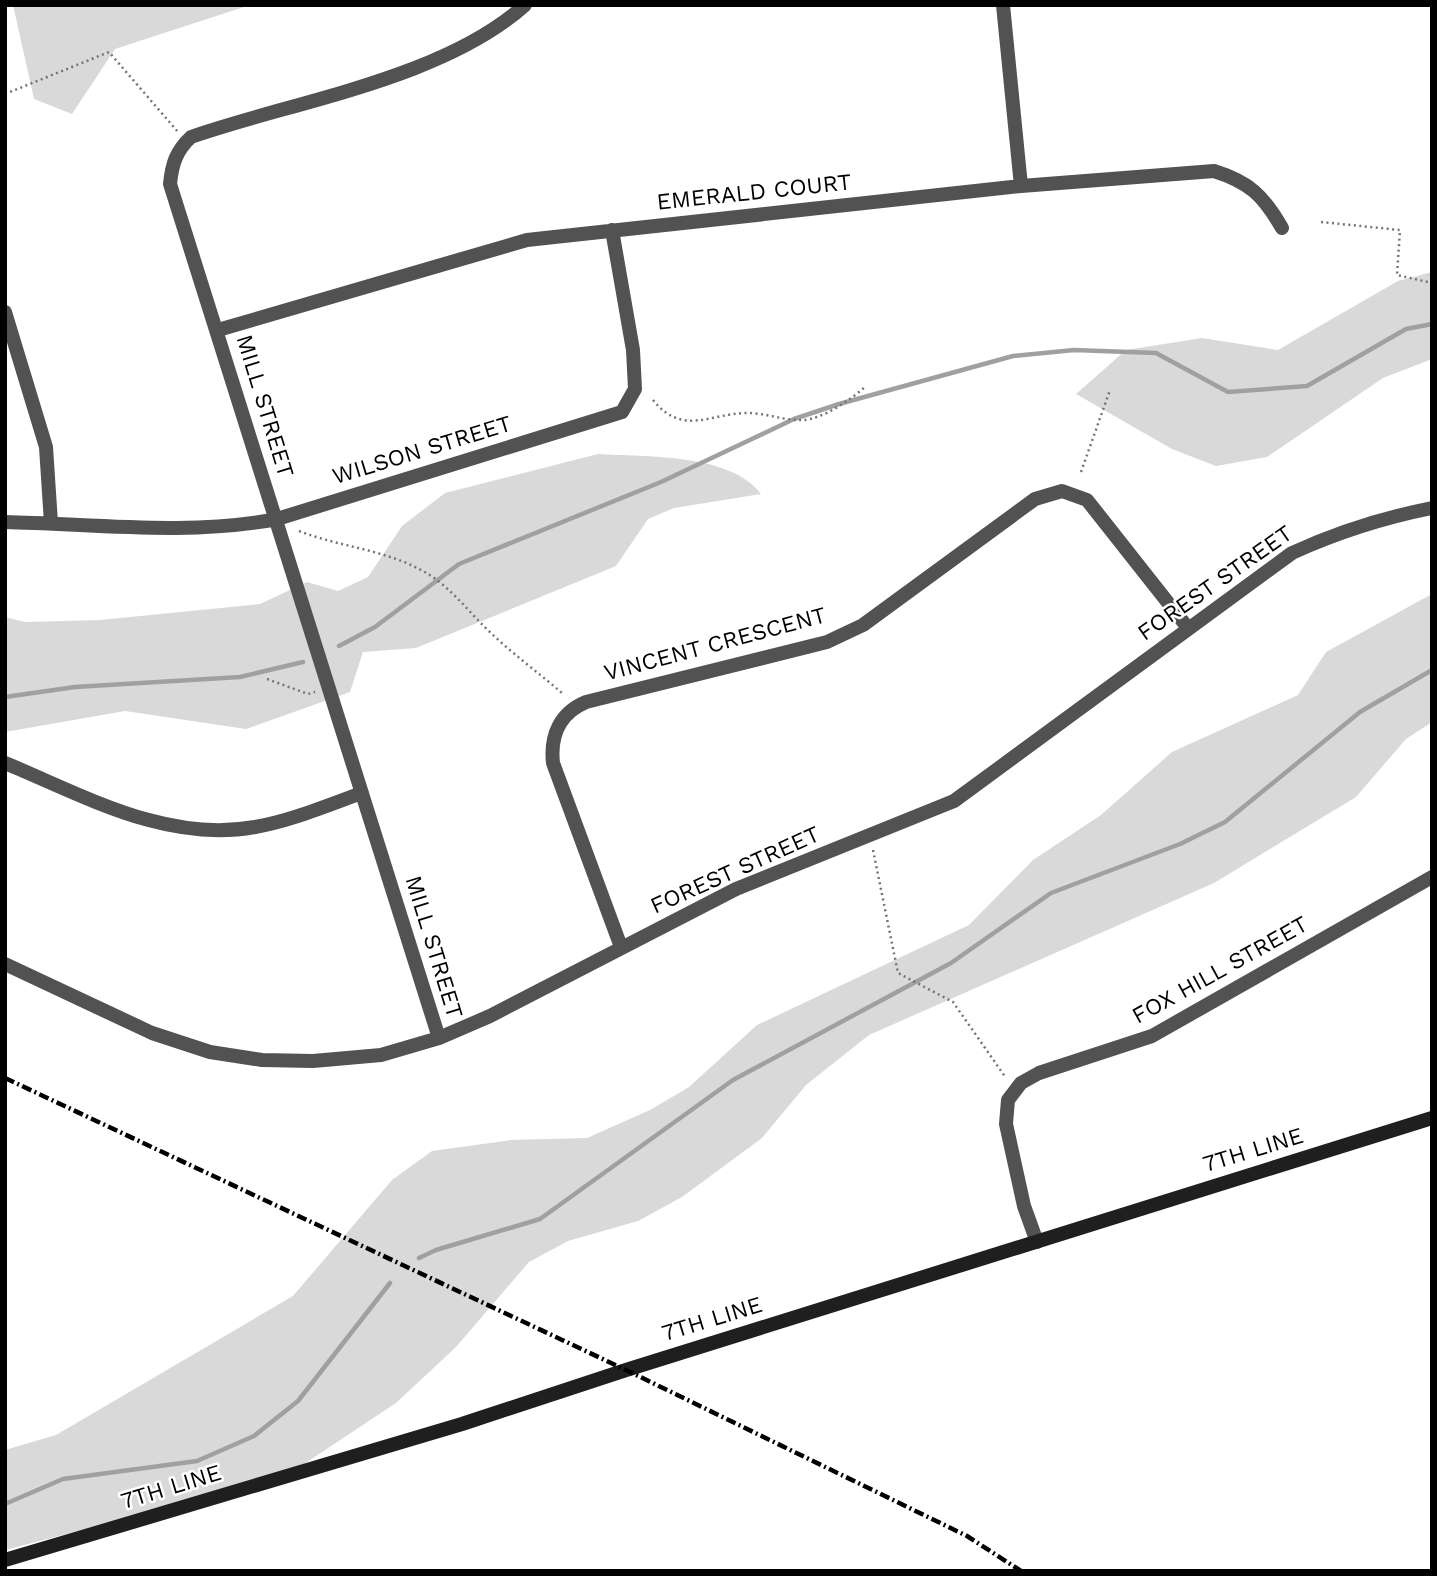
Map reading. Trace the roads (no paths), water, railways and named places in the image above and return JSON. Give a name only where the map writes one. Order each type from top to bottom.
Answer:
[{"type":"street","name":"MILL STREET","points":[[439,1038],[170,184],[172,164],[180,147],[200,134],[397,74],[475,42],[525,5]]},
{"type":"street","points":[[1003,5],[1021,187]]},
{"type":"street","name":"EMERALD COURT","points":[[218,330],[527,240],[1021,187],[1214,170],[1242,180],[1270,207],[1282,228]]},
{"type":"street","name":"WILSON STREET","points":[[5,522],[220,527],[277,519],[622,412],[635,389],[633,350],[611,230]]},
{"type":"street","points":[[5,312],[46,447],[51,523]]},
{"type":"street","name":"VINCENT CRESCENT","points":[[621,947],[553,763],[555,731],[565,716],[581,704],[827,642],[863,625],[1035,499],[1053,492],[1079,495],[1095,506],[1188,628]]},
{"type":"street","name":"FOREST STREET","points":[[5,964],[152,1033],[210,1052],[262,1060],[313,1061],[381,1055],[439,1038],[490,1016],[736,889],[954,802],[1292,553],[1333,534],[1377,519],[1432,508]]},
{"type":"street","points":[[5,763],[130,816],[170,827],[197,830],[257,827],[362,793]]},
{"type":"street","name":"FOX HILL STREET","points":[[1037,1242],[1024,1206],[1006,1124],[1007,1103],[1020,1083],[1039,1073],[1152,1036],[1432,877]]},
{"type":"street","name":"7TH LINE","points":[[5,1560],[462,1424],[626,1370],[1432,1118]]},
{"type":"waterway","points":[[339,646],[375,627],[459,564],[661,482],[794,419],[839,404],[1013,356],[1074,350],[1156,353],[1228,392],[1307,386],[1406,329],[1432,324]]},
{"type":"waterway","points":[[5,697],[75,687],[240,677],[303,662]]},
{"type":"waterway","points":[[419,1258],[436,1250],[540,1219],[733,1080],[951,963],[1051,893],[1180,844],[1225,822],[1360,712],[1432,670]]},
{"type":"waterway","points":[[5,1504],[63,1479],[197,1461],[254,1436],[298,1401],[390,1283]]},
{"type":"railway","points":[[5,1078],[626,1370],[967,1536],[1021,1571]]}]
